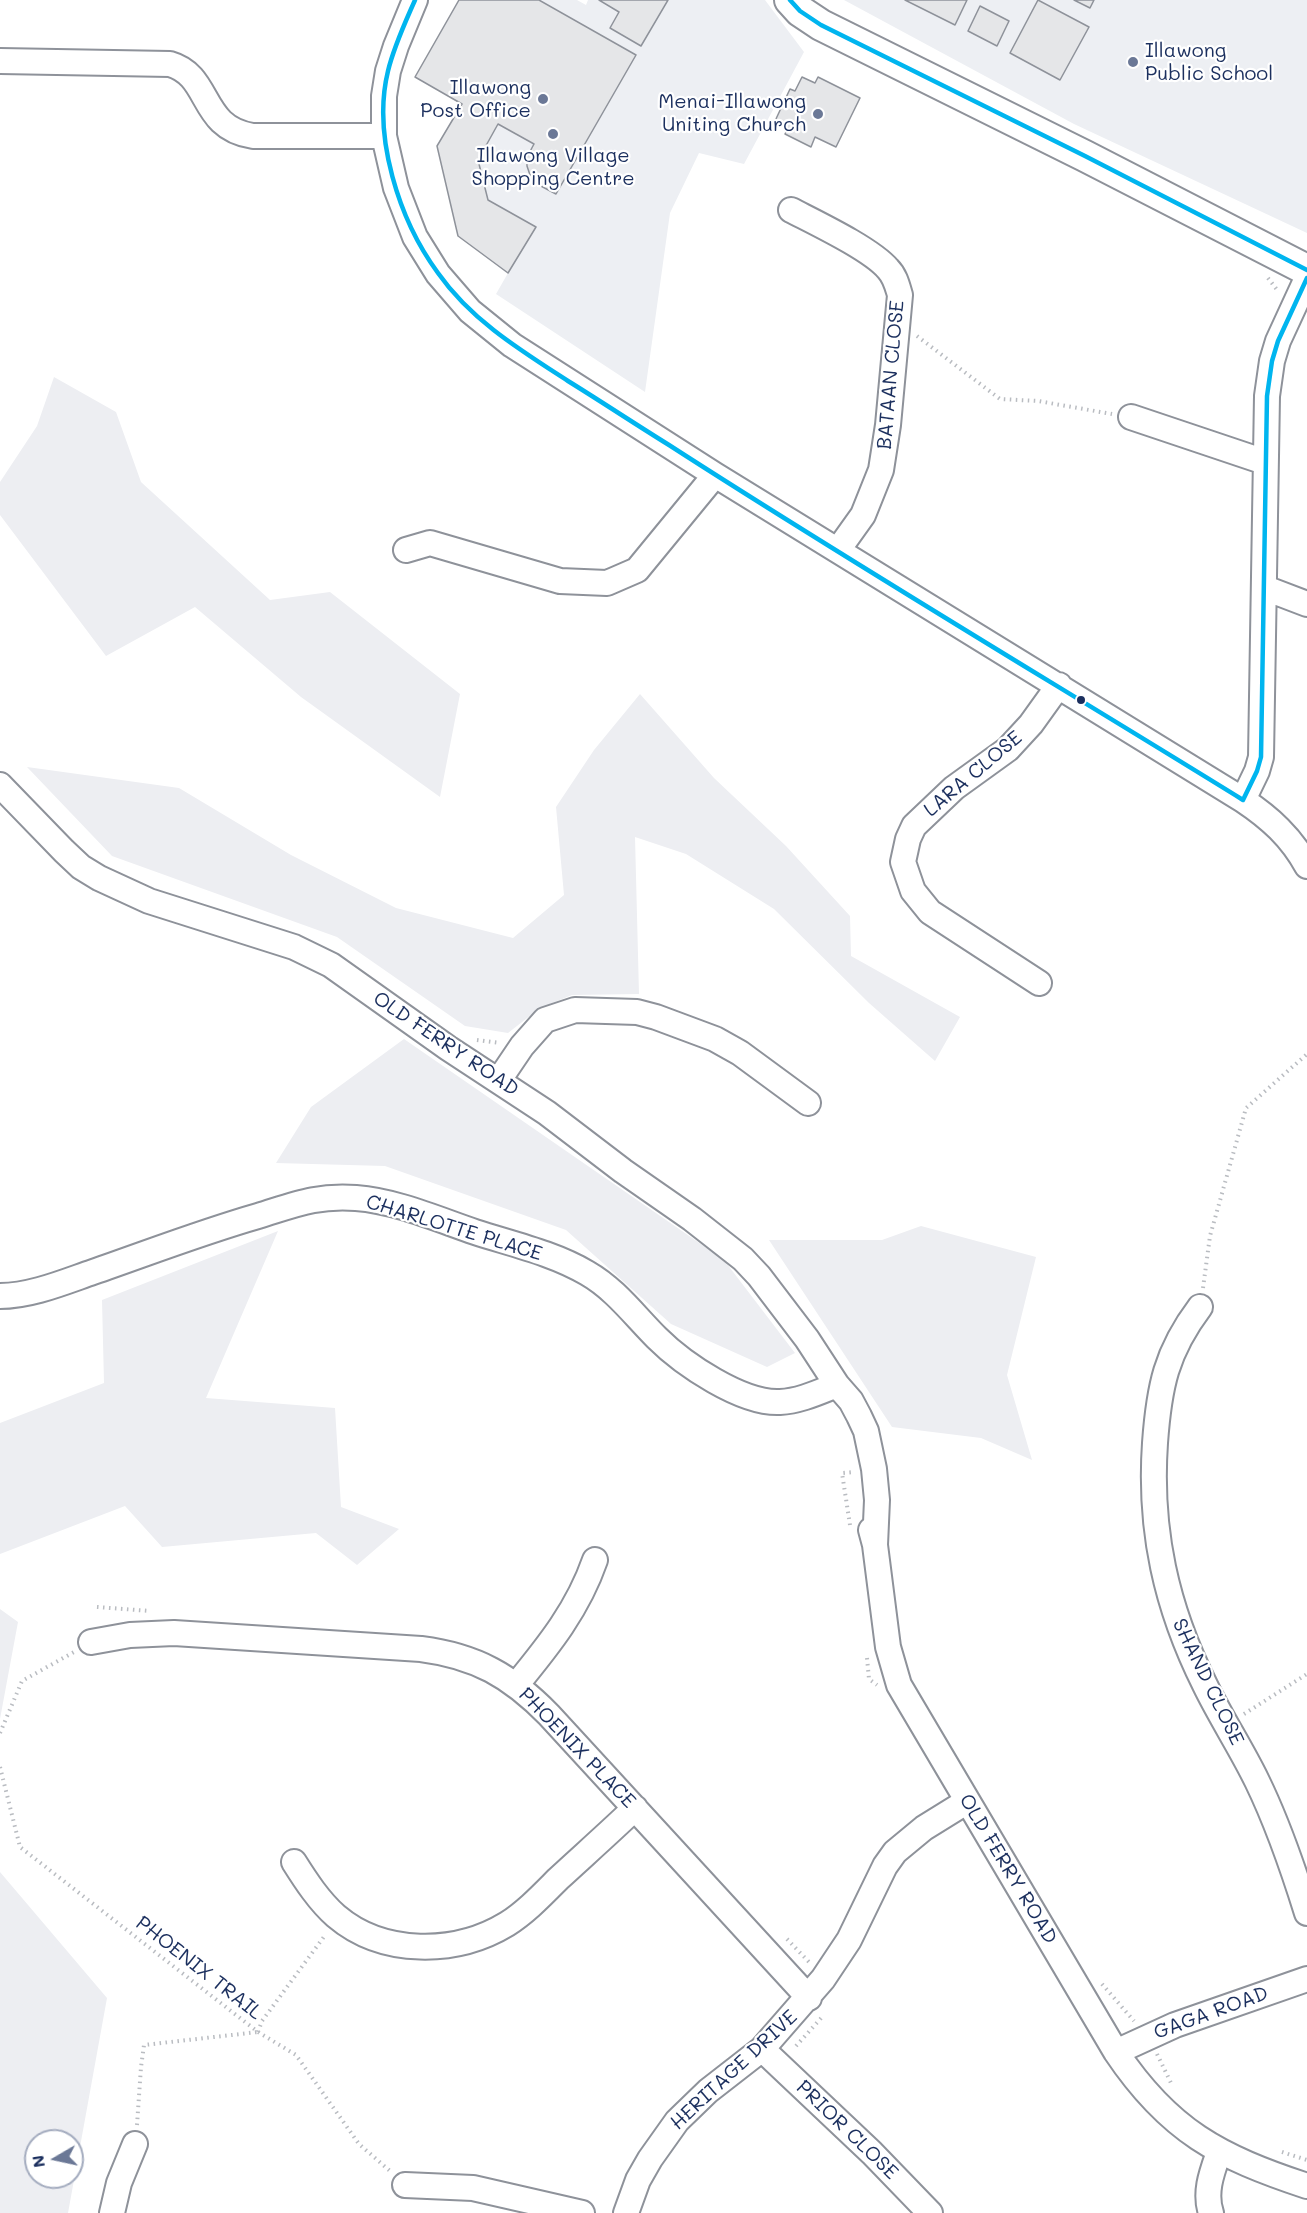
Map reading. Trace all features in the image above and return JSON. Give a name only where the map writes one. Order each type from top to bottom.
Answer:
[{"type":"street","points":[[415,0],[388,71],[384,96],[384,136],[396,188],[415,237],[438,274],[470,311],[512,345],[716,475],[1243,800],[1275,823],[1307,866]]},
{"type":"street","points":[[790,0],[805,15],[821,25],[1099,163],[1307,270]]},
{"type":"street","points":[[0,61],[170,64],[182,67],[191,76],[219,121],[228,129],[241,135],[384,136]]},
{"type":"street","name":"BATAAN CLOSE","points":[[791,210],[833,232],[887,268],[897,283],[900,295],[888,425],[881,470],[863,515],[838,550]]},
{"type":"street","points":[[1243,800],[1257,771],[1261,756],[1267,396],[1272,361],[1278,341],[1307,278]]},
{"type":"street","points":[[1131,417],[1265,462]]},
{"type":"street","points":[[406,550],[430,543],[560,581],[607,583],[636,570],[716,475]]},
{"type":"street","points":[[1264,588],[1307,604]]},
{"type":"street","name":"LARA CLOSE","points":[[1039,983],[930,912],[913,891],[903,862],[914,826],[954,788],[1008,749],[1059,686]]},
{"type":"street","name":"OLD FERRY ROAD","points":[[0,785],[81,867],[99,878],[149,901],[312,954],[354,980],[448,1048],[548,1113],[623,1171],[692,1219],[743,1259],[759,1276],[851,1401],[860,1416],[871,1448],[877,1500],[875,1545],[888,1647],[895,1676],[907,1701],[966,1802],[1036,1915],[1116,2052],[1152,2099],[1194,2136],[1219,2152],[1263,2172],[1307,2186]]},
{"type":"street","points":[[499,1080],[522,1046],[545,1020],[575,1010],[637,1012],[715,1040],[740,1053],[808,1103]]},
{"type":"street","name":"CHARLOTTE PLACE","points":[[0,1296],[29,1292],[59,1284],[230,1224],[314,1198],[358,1198],[436,1219],[541,1253],[585,1271],[616,1294],[681,1360],[706,1376],[744,1394],[765,1401],[779,1402],[808,1397],[837,1385]]},
{"type":"street","name":"SHAND CLOSE","points":[[1200,1307],[1179,1336],[1163,1378],[1155,1446],[1154,1515],[1163,1569],[1176,1620],[1206,1687],[1272,1813],[1307,1913]]},
{"type":"street","points":[[517,1684],[569,1616],[583,1591],[595,1560]]},
{"type":"street","name":"PHOENIX PLACE","points":[[91,1642],[130,1635],[174,1634],[421,1649],[475,1662],[517,1684],[549,1715],[809,1998]]},
{"type":"street","name":"HERITAGE DRIVE","points":[[626,2213],[638,2180],[677,2121],[708,2091],[762,2049],[809,1998],[836,1962],[885,1866],[895,1852],[924,1828],[966,1802]]},
{"type":"street","points":[[294,1862],[315,1893],[338,1918],[377,1938],[415,1947],[437,1947],[476,1939],[501,1928],[524,1912],[635,1808]]},
{"type":"street","name":"GAGA ROAD","points":[[1116,2052],[1175,2025],[1307,1979]]},
{"type":"street","name":"PRIOR CLOSE","points":[[762,2049],[872,2153],[930,2213]]},
{"type":"street","points":[[112,2213],[119,2183],[135,2144]]},
{"type":"street","points":[[1211,2213],[1208,2192],[1210,2177],[1219,2152]]},
{"type":"street","points":[[405,2185],[473,2188],[582,2213]]},
{"type":"path","points":[[897,321],[1000,399],[1038,401],[1131,417]]},
{"type":"path","points":[[1200,1307],[1210,1236],[1246,1108],[1307,1054]]},
{"type":"path","points":[[97,1607],[159,1611]]},
{"type":"path","points":[[0,1733],[22,1681],[91,1642]]},
{"type":"path","points":[[1227,1725],[1307,1674]]},
{"type":"path","name":"PHOENIX TRAIL","points":[[0,1767],[20,1847],[258,2032]]},
{"type":"path","points":[[338,1918],[262,2021],[258,2032],[296,2055],[359,2144],[405,2185]]},
{"type":"path","points":[[784,1936],[810,1962]]},
{"type":"path","name":"PHOENIX TRAIL","points":[[135,2144],[144,2046],[258,2032]]},
{"type":"shaded area","points":[[459,0],[577,0],[586,5],[588,0],[765,0],[804,52],[744,164],[699,153],[670,213],[645,392],[496,294],[508,273],[458,236],[437,146],[461,104],[415,77]]},
{"type":"shaded area","name":"Illawong Public School","points":[[844,0],[1307,0],[1307,233],[1074,124]]},
{"type":"shaded area","points":[[54,377],[116,412],[141,482],[270,600],[330,592],[460,694],[440,797],[301,697],[195,607],[106,656],[0,515],[0,482],[37,426]]},
{"type":"shaded area","points":[[640,694],[714,778],[786,846],[850,916],[851,956],[960,1017],[935,1061],[869,1003],[774,909],[686,854],[635,837],[639,994],[572,995],[540,1008],[508,1033],[465,1026],[337,937],[112,856],[27,767],[179,788],[291,855],[396,908],[513,938],[564,895],[556,807],[594,750]]},
{"type":"shaded area","points":[[404,1039],[724,1260],[795,1353],[767,1367],[671,1324],[566,1230],[385,1166],[276,1163],[311,1107]]},
{"type":"shaded area","points":[[921,1226],[1036,1257],[1007,1375],[1032,1460],[981,1438],[892,1427],[769,1240],[882,1240]]},
{"type":"shaded area","points":[[278,1231],[206,1398],[335,1408],[341,1507],[399,1529],[357,1565],[316,1533],[162,1547],[125,1506],[0,1554],[0,1423],[104,1383],[102,1300]]},
{"type":"shaded area","points":[[0,1609],[18,1622],[0,1719]]},
{"type":"shaded area","points":[[0,1872],[107,1998],[83,2129],[24,2129],[24,2189],[72,2189],[68,2213],[0,2213]]},
{"type":"building","name":"Illawong Village Shopping Centre","points":[[459,0],[539,0],[636,55],[556,194],[539,185],[530,175],[527,157],[534,144],[498,124],[478,160],[488,200],[536,227],[508,273],[458,236],[437,146],[462,104],[415,77]]},
{"type":"building","points":[[599,0],[668,0],[641,46],[610,28],[619,12]]},
{"type":"building","points":[[905,0],[967,0],[955,25]]},
{"type":"building","points":[[1038,0],[1089,27],[1060,80],[1010,53]]},
{"type":"building","points":[[1074,0],[1094,0],[1090,8]]},
{"type":"building","points":[[980,6],[1009,21],[997,46],[968,31]]},
{"type":"building","name":"Menai-Illawong Uniting Church","points":[[802,77],[815,83],[818,77],[860,98],[836,147],[815,137],[811,147],[785,134],[788,128],[775,121],[790,89],[795,91]]},
{"type":"transit line","points":[[415,0],[388,71],[384,96],[387,150],[392,176],[411,228],[438,273],[465,305],[497,333],[568,381],[812,535],[1243,800]]},
{"type":"transit line","points":[[790,0],[800,11],[821,25],[1085,156],[1307,270]]},
{"type":"transit line","points":[[1243,800],[1261,757],[1267,396],[1272,361],[1278,341],[1307,278]]},
{"type":"place","name":"Illawong Public School","points":[[1133,62]]},
{"type":"place","name":"Illawong Post Office","points":[[543,99]]},
{"type":"place","name":"Menai-Illawong Uniting Church","points":[[818,114]]},
{"type":"place","name":"Illawong Village Shopping Centre","points":[[553,134]]}]
